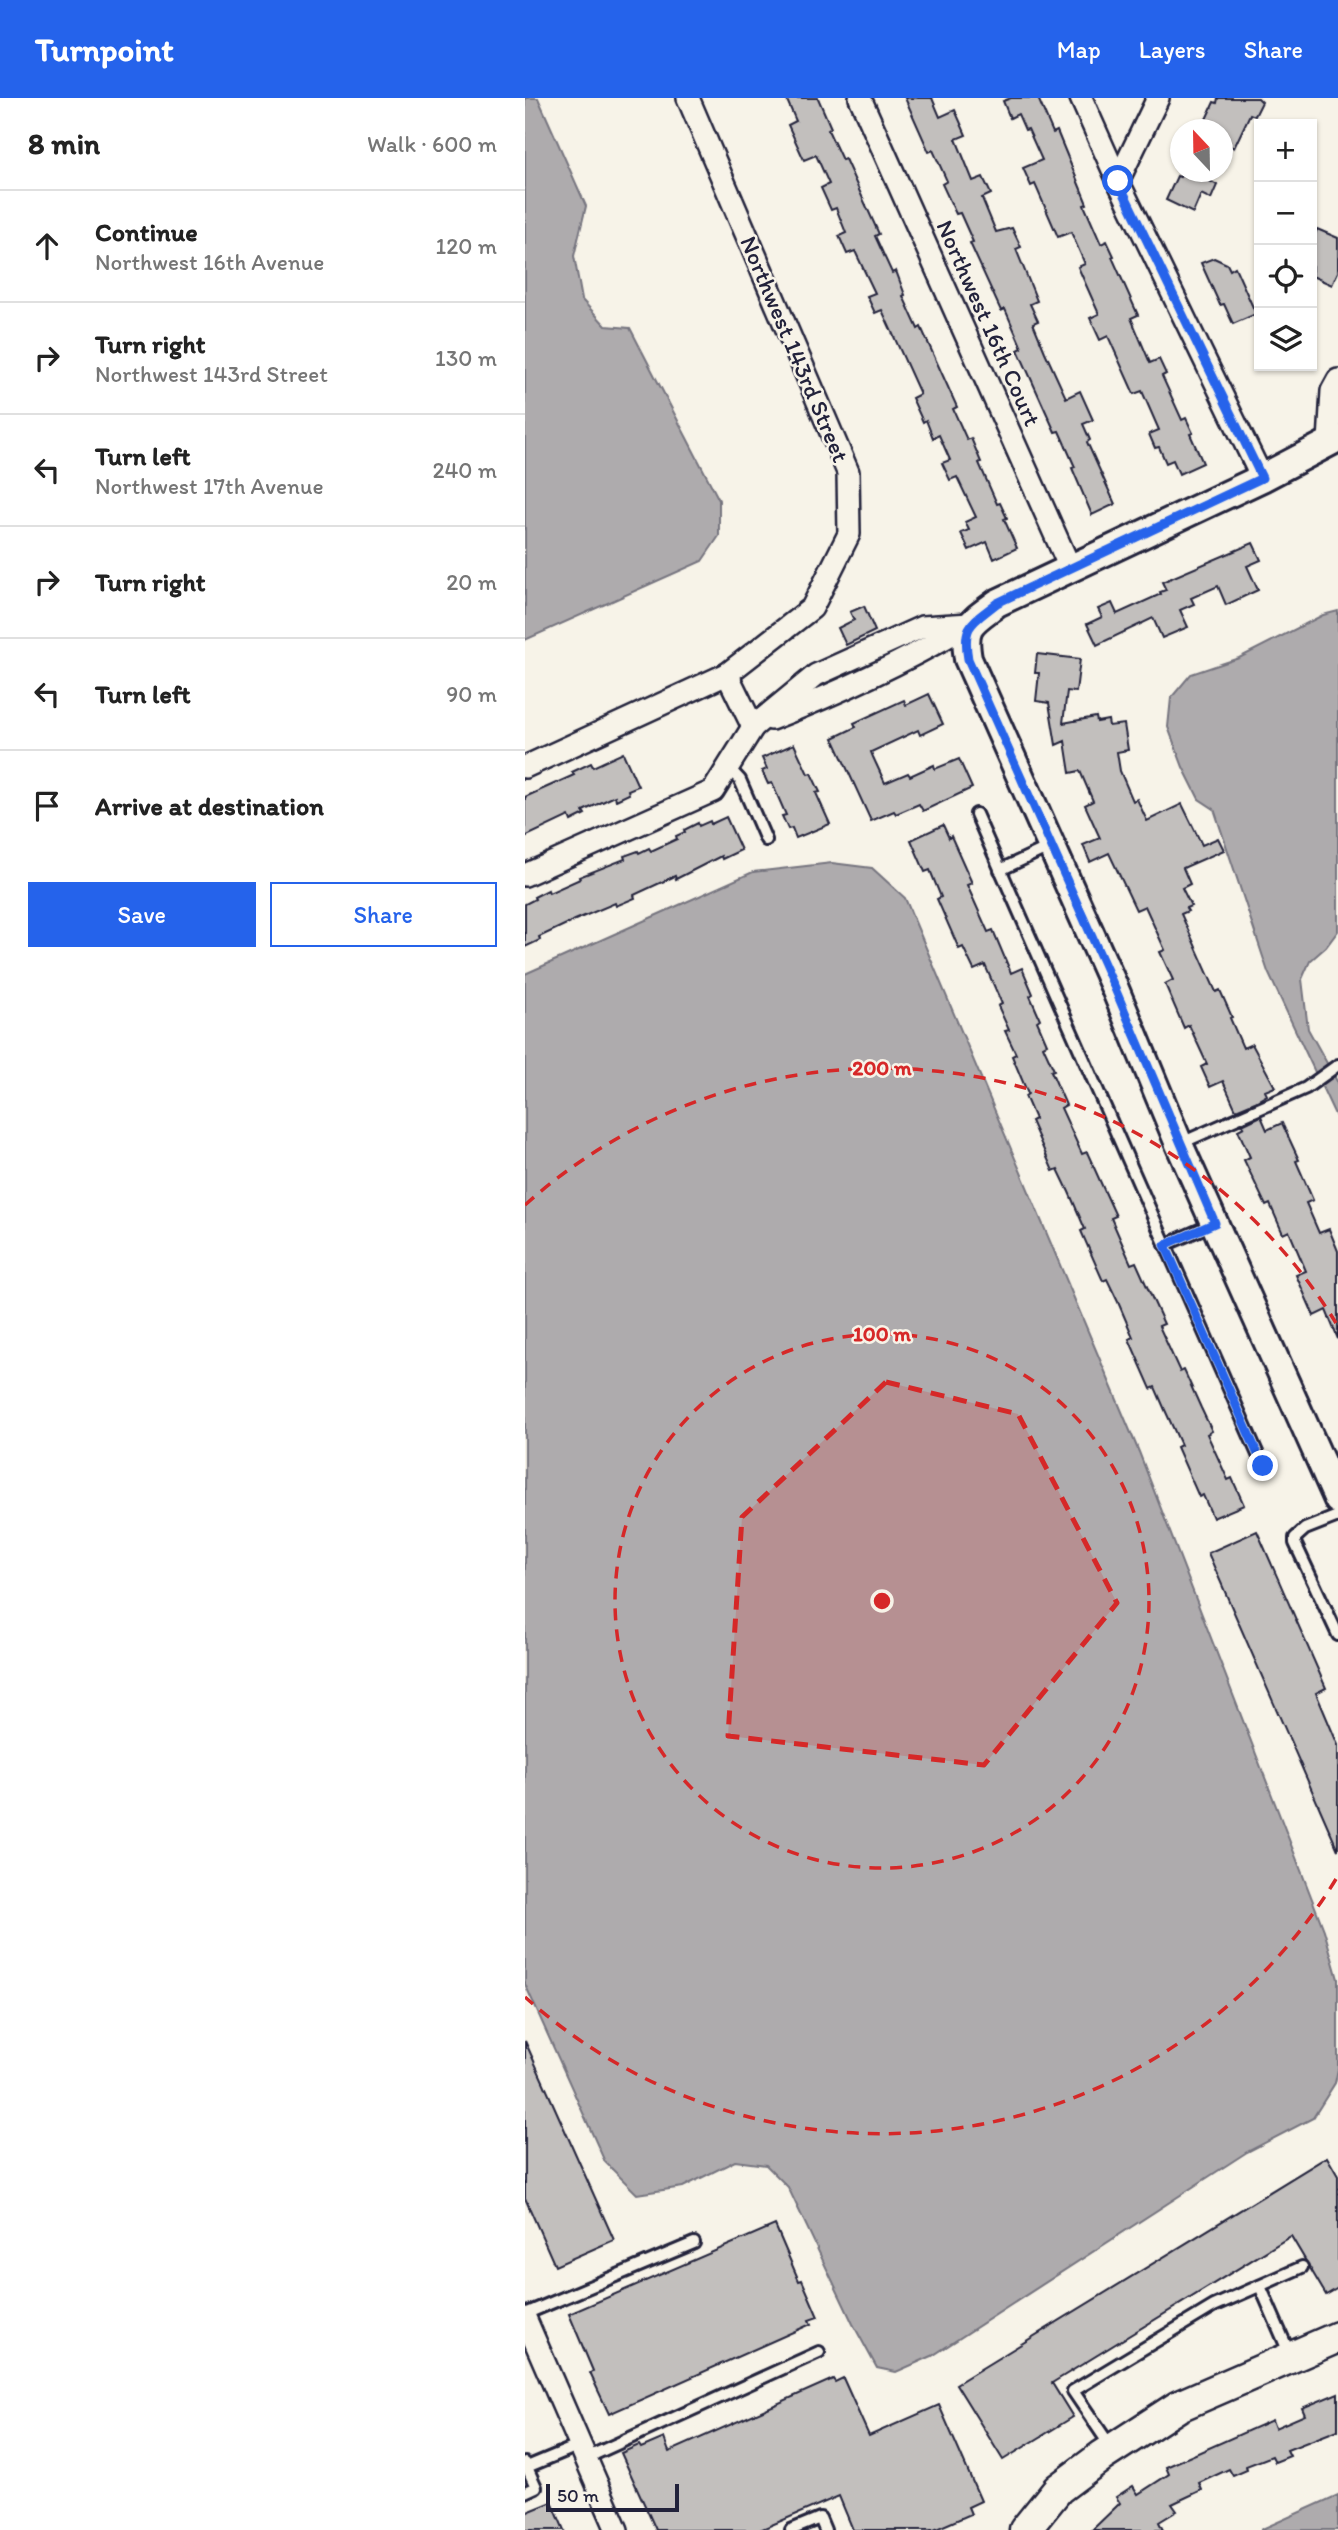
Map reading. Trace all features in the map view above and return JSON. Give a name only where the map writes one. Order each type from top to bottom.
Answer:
[{"type":"main road","points":[[1025,2530],[1058,2489],[1112,2449],[1179,2406],[1338,2337]]},
{"type":"street","name":"Northwest 143rd Street","points":[[525,767],[727,674],[812,608],[849,534],[848,472],[688,98]]},
{"type":"street","name":"Northwest 16th Court","points":[[860,98],[1071,570]]},
{"type":"street","points":[[1081,98],[1118,181],[1262,478]]},
{"type":"street","points":[[1118,181],[1158,98]]},
{"type":"street","points":[[525,875],[713,791],[753,727],[822,699],[926,649],[970,624],[997,603],[1262,478],[1333,440],[1332,391],[1338,380]]},
{"type":"street","points":[[970,624],[965,642],[968,659],[1113,984],[1179,1144],[1338,1500]]},
{"type":"street","points":[[727,674],[753,727]]},
{"type":"street","points":[[525,2316],[617,2530]]},
{"type":"lane","points":[[727,766],[740,779],[766,840]]},
{"type":"lane","points":[[976,814],[1263,1466]]},
{"type":"lane","points":[[1000,870],[1051,846]]},
{"type":"lane","points":[[1179,1144],[1306,1088],[1337,1066]]},
{"type":"lane","points":[[1165,1245],[1215,1223]]},
{"type":"lane","points":[[1338,1516],[1297,1534],[1295,1538],[1338,1635]]},
{"type":"lane","points":[[525,2316],[694,2243]]},
{"type":"lane","points":[[1112,2449],[1073,2391],[1214,2306],[1302,2267]]},
{"type":"lane","points":[[1260,2286],[1291,2357]]},
{"type":"lane","points":[[525,2492],[536,2487],[526,2465],[583,2451],[819,2352]]},
{"type":"lane","points":[[791,2530],[820,2518],[825,2530]]},
{"type":"highlighted area","points":[[886,1382],[1018,1414],[1117,1603],[984,1765],[728,1736],[742,1517]]},
{"type":"shaded area","points":[[525,98],[538,98],[586,206],[574,256],[582,300],[606,326],[630,328],[719,500],[719,536],[702,561],[525,640]]},
{"type":"shaded area","points":[[1338,611],[1338,931],[1326,947],[1310,961],[1302,979],[1308,1029],[1338,1083],[1338,1121],[1268,972],[1214,809],[1199,799],[1168,727],[1171,698],[1191,674],[1239,658],[1323,615]]},
{"type":"shaded area","points":[[832,863],[872,868],[905,898],[1139,1452],[1324,1930],[1338,1979],[1338,2069],[1335,2083],[1313,2118],[1247,2152],[932,2356],[896,2372],[877,2368],[853,2324],[788,2187],[766,2165],[735,2161],[683,2187],[637,2194],[605,2162],[525,1984],[525,974],[753,872]]},
{"type":"shaded area","points":[[1338,2495],[1338,2530],[1260,2530]]},
{"type":"building","points":[[786,98],[818,98],[831,128],[828,130],[842,160],[845,159],[879,234],[875,236],[892,273],[896,271],[905,295],[903,296],[918,329],[921,327],[957,407],[953,409],[967,440],[971,438],[997,504],[1000,503],[1007,518],[1004,519],[1017,548],[994,559],[987,542],[969,550],[961,533],[969,530],[965,522],[976,517],[957,477],[950,480],[942,463],[950,460],[939,435],[933,438],[926,420],[923,422],[912,398],[920,394],[882,310],[875,313],[867,296],[875,293],[855,251],[847,254],[839,236],[846,233],[836,208],[831,210],[821,188],[829,184],[816,155],[804,160],[788,125],[796,121]]},
{"type":"building","points":[[905,98],[932,98],[940,117],[955,110],[966,135],[956,139],[973,181],[983,177],[991,194],[982,198],[996,232],[1012,228],[1021,247],[1016,249],[1037,301],[1030,304],[1038,321],[1033,323],[1045,352],[1066,398],[1080,391],[1093,420],[1083,424],[1090,440],[1087,442],[1115,504],[1092,515],[1059,431],[1055,432],[1018,350],[1022,348],[1005,309],[1001,311],[970,243],[973,242],[960,213],[956,214],[942,184],[947,181],[933,150],[929,152]]},
{"type":"building","points":[[1011,98],[1038,98],[1053,133],[1057,131],[1101,244],[1107,241],[1138,315],[1131,318],[1150,363],[1159,359],[1166,374],[1162,376],[1182,420],[1186,418],[1203,463],[1179,474],[1173,460],[1166,463],[1159,447],[1155,448],[1149,434],[1159,430],[1142,391],[1134,394],[1108,336],[1100,340],[1090,318],[1099,314],[1078,267],[1085,264],[1071,232],[1058,237],[1035,184],[1031,186],[1023,168],[1042,160],[1018,114],[1010,118],[1003,101]]},
{"type":"building","points":[[1218,98],[1258,98],[1262,102],[1255,116],[1250,114],[1234,148],[1233,119],[1206,119],[1214,102],[1217,103]]},
{"type":"building","points":[[1174,182],[1212,182],[1217,185],[1211,199],[1201,194],[1193,213],[1166,200]]},
{"type":"building","points":[[1317,229],[1338,238],[1338,272],[1332,285],[1317,278]]},
{"type":"building","points":[[1214,258],[1227,264],[1230,270],[1235,267],[1254,315],[1233,324],[1224,304],[1220,305],[1201,263]]},
{"type":"building","points":[[1253,543],[1261,560],[1247,566],[1258,590],[1226,605],[1218,586],[1191,598],[1194,604],[1180,610],[1188,627],[1162,638],[1153,618],[1097,645],[1087,624],[1102,617],[1098,609],[1112,603],[1117,614],[1161,594],[1160,592],[1166,590],[1162,582]]},
{"type":"building","points":[[864,606],[875,631],[846,645],[838,628],[854,620],[850,612]]},
{"type":"building","points":[[1037,654],[1080,659],[1076,692],[1067,691],[1063,723],[1096,717],[1097,722],[1108,720],[1109,726],[1124,724],[1128,750],[1117,752],[1120,771],[1133,801],[1137,799],[1147,821],[1182,804],[1202,845],[1218,838],[1224,850],[1183,868],[1190,884],[1182,888],[1191,906],[1181,914],[1216,992],[1220,990],[1243,1048],[1252,1044],[1275,1087],[1265,1091],[1267,1095],[1255,1102],[1236,1110],[1223,1081],[1210,1087],[1201,1067],[1207,1064],[1189,1025],[1184,1028],[1165,984],[1173,980],[1160,952],[1165,950],[1145,906],[1136,910],[1109,853],[1090,862],[1083,845],[1100,838],[1085,805],[1093,801],[1080,771],[1070,773],[1065,741],[1056,745],[1049,703],[1036,701],[1039,673],[1035,673]]},
{"type":"building","points":[[929,694],[943,724],[920,735],[918,730],[871,752],[873,757],[885,783],[908,773],[910,776],[934,765],[935,769],[959,759],[972,788],[923,811],[919,804],[871,821],[833,738],[856,727],[854,723],[904,700],[906,705]]},
{"type":"building","points":[[794,744],[820,792],[816,793],[830,824],[796,838],[782,816],[786,815],[772,783],[768,784],[762,771],[767,769],[762,758]]},
{"type":"building","points":[[623,753],[638,786],[628,790],[629,794],[616,800],[615,796],[583,811],[585,814],[571,821],[569,816],[525,837],[525,797],[574,775],[572,772],[591,763],[593,767]]},
{"type":"building","points":[[726,817],[741,850],[722,859],[721,856],[676,879],[675,876],[634,895],[635,898],[616,906],[615,903],[575,920],[539,937],[540,940],[525,947],[525,904],[535,899],[534,897],[625,859],[624,856],[649,848],[651,851],[677,839],[676,836],[698,823],[699,826],[710,821],[711,824]]},
{"type":"building","points":[[943,825],[949,838],[951,836],[972,883],[967,885],[988,932],[993,930],[1011,973],[1022,968],[1033,994],[1030,996],[1047,1044],[1043,1046],[1054,1070],[1051,1071],[1066,1105],[1061,1108],[1082,1154],[1087,1152],[1116,1216],[1111,1218],[1131,1264],[1136,1262],[1164,1324],[1159,1326],[1180,1372],[1184,1370],[1212,1431],[1207,1434],[1228,1480],[1232,1478],[1244,1505],[1213,1518],[1203,1495],[1199,1497],[1177,1447],[1181,1445],[1155,1387],[1151,1389],[1129,1339],[1133,1337],[1118,1302],[1107,1279],[1103,1281],[1081,1231],[1085,1229],[1069,1192],[1058,1169],[1053,1171],[1031,1121],[1035,1119],[1025,1096],[1028,1094],[1012,1056],[1016,1054],[1005,1031],[1009,1030],[998,1006],[1002,1004],[985,965],[974,970],[963,947],[959,949],[937,899],[941,897],[930,870],[925,872],[911,840]]},
{"type":"building","points":[[1261,1116],[1267,1130],[1282,1123],[1313,1200],[1306,1203],[1319,1233],[1329,1229],[1338,1251],[1338,1339],[1326,1310],[1314,1316],[1296,1275],[1306,1271],[1289,1231],[1283,1234],[1270,1204],[1266,1206],[1244,1160],[1250,1157],[1238,1130],[1244,1127],[1242,1125]]},
{"type":"building","points":[[1257,1531],[1326,1688],[1316,1693],[1338,1745],[1338,1850],[1208,1553]]},
{"type":"building","points":[[525,2041],[614,2240],[555,2266],[525,2198]]},
{"type":"building","points":[[1327,2157],[1338,2176],[1338,2288],[1326,2295],[1291,2236],[1052,2383],[1073,2417],[1003,2460],[956,2384]]},
{"type":"building","points":[[775,2225],[818,2317],[809,2320],[811,2324],[609,2414],[590,2373],[593,2371],[569,2314]]},
{"type":"building","points":[[843,2378],[869,2436],[939,2405],[981,2501],[968,2507],[971,2514],[934,2530],[853,2530],[839,2496],[760,2530],[656,2530],[621,2453],[664,2438],[669,2452],[833,2379],[835,2382]]},
{"type":"building","points":[[1338,2393],[1338,2430],[1287,2450],[1290,2456],[1275,2462],[1272,2456],[1246,2466],[1247,2470],[1233,2476],[1229,2469],[1199,2483],[1202,2490],[1172,2504],[1177,2511],[1159,2522],[1163,2530],[1092,2530],[1120,2503],[1116,2497],[1133,2486],[1138,2494],[1169,2474],[1166,2467],[1272,2420],[1275,2428],[1305,2415],[1302,2408]]},
{"type":"building","points":[[552,2502],[564,2530],[525,2530],[525,2513]]},
{"type":"route","points":[[1118,181],[1262,478],[997,603],[970,624],[965,642],[968,659],[1113,984],[1179,1144],[1215,1223],[1165,1245],[1263,1466]]}]
